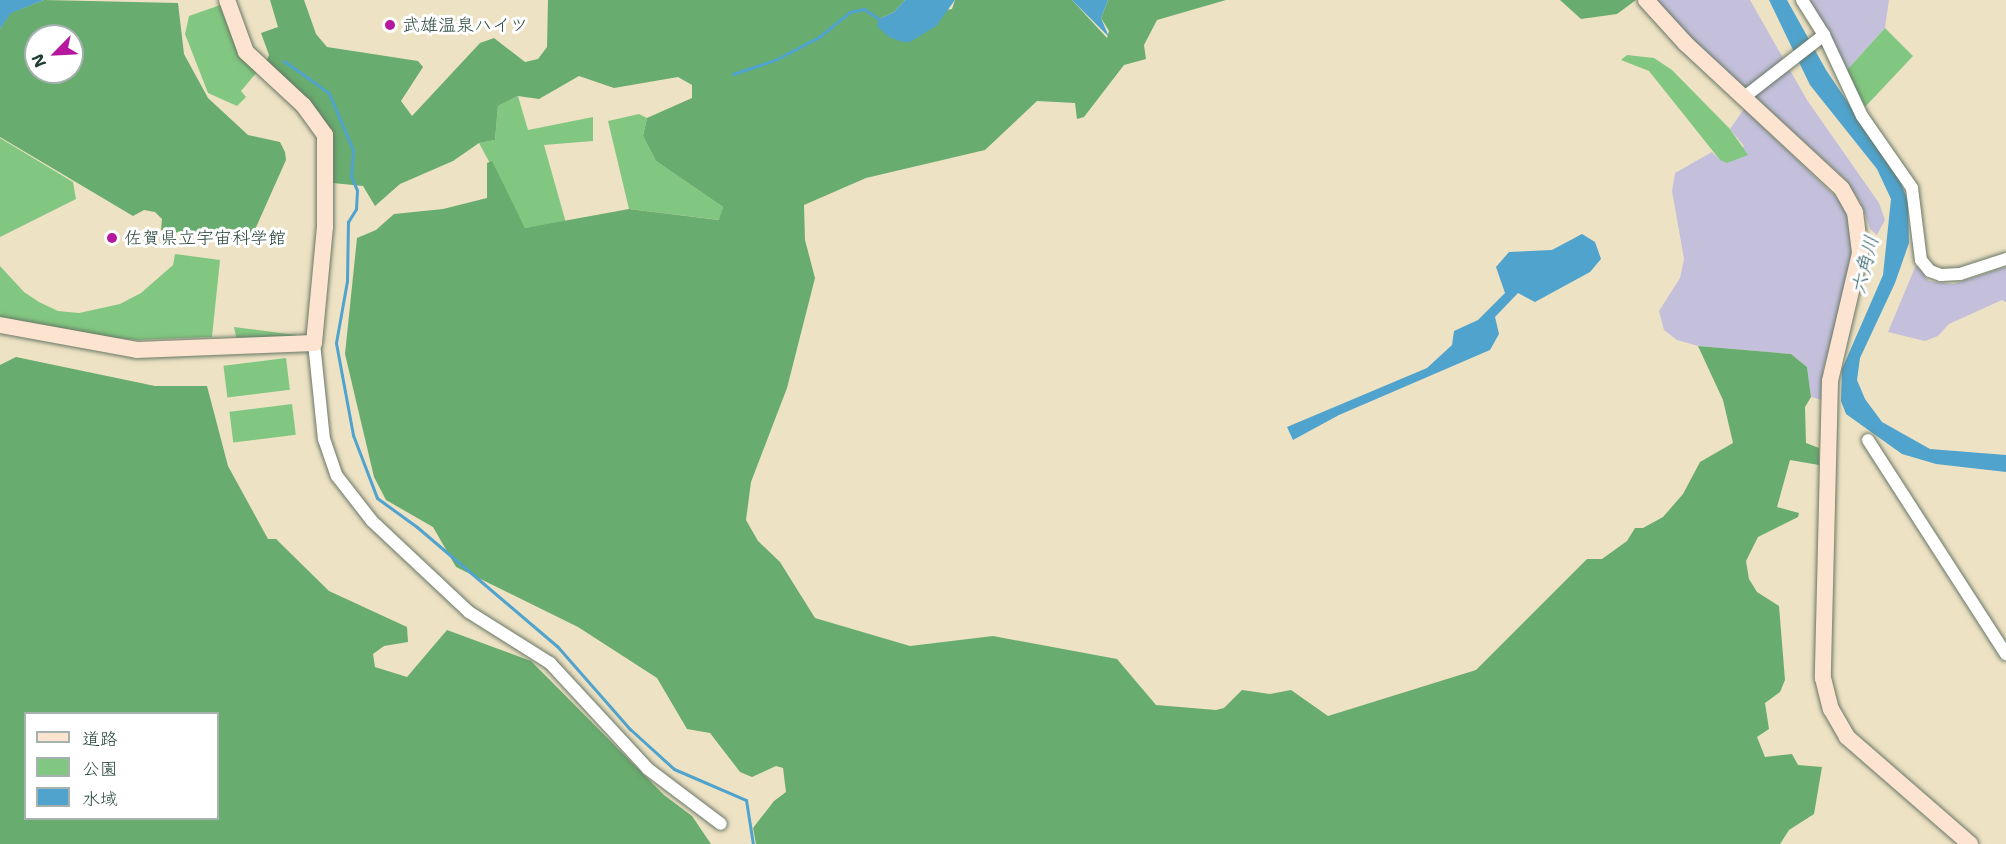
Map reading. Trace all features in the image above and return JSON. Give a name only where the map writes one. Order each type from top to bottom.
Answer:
[{"type":"street","points":[[227,0],[246,52],[303,105],[325,135],[325,227],[314,343],[324,439],[337,476],[372,521],[469,612],[550,663],[648,769],[721,824]]},
{"type":"street","points":[[1646,0],[1685,43],[1842,189],[1855,212],[1861,233],[1858,265],[1830,381],[1823,678],[1831,709],[1847,737],[1970,844]]},
{"type":"street","points":[[1802,0],[1820,39],[1862,116],[1912,188],[1917,244],[1926,265],[1941,275],[1960,274],[2006,259]]},
{"type":"street","points":[[1743,98],[1820,39]]},
{"type":"street","points":[[0,325],[137,350],[314,343]]},
{"type":"street","points":[[1868,440],[2006,654]]},
{"type":"shaded area","points":[[1655,0],[1750,0],[1807,100],[1879,203],[1885,220],[1877,235],[1870,229],[1861,203],[1845,179],[1685,33]]},
{"type":"shaded area","points":[[1809,0],[1889,0],[1885,28],[1847,70]]},
{"type":"shaded area","points":[[1744,109],[1840,201],[1854,231],[1856,251],[1823,370],[1822,400],[1811,397],[1807,367],[1791,354],[1698,346],[1677,340],[1664,330],[1659,311],[1680,278],[1684,259],[1672,191],[1675,173],[1712,152],[1720,160],[1744,146],[1730,129]]},
{"type":"shaded area","points":[[1916,265],[1929,281],[1953,284],[2006,267],[2006,302],[2002,300],[1949,324],[1938,336],[1925,341],[1888,332]]},
{"type":"green space","points":[[44,0],[178,3],[184,54],[208,98],[248,135],[280,142],[285,152],[286,160],[249,243],[161,230],[162,219],[155,212],[144,210],[133,216],[0,137],[0,29],[10,13]]},
{"type":"green space","points":[[270,0],[304,0],[316,34],[327,47],[418,61],[423,67],[401,101],[412,116],[480,43],[494,38],[525,62],[538,59],[547,47],[548,0],[905,0],[894,12],[879,19],[952,9],[955,0],[1072,0],[1107,38],[1109,31],[1101,18],[1108,0],[1226,0],[1157,20],[1144,45],[1146,59],[1124,65],[1084,117],[1077,119],[1075,103],[1037,101],[985,150],[866,178],[804,205],[805,240],[815,278],[787,388],[751,482],[746,520],[758,541],[780,562],[815,618],[910,646],[993,636],[1117,659],[1156,705],[1216,710],[1224,708],[1242,690],[1270,694],[1291,690],[1328,716],[1476,670],[1587,559],[1602,559],[1627,541],[1635,528],[1643,528],[1663,517],[1683,494],[1700,462],[1733,443],[1723,400],[1698,346],[1791,354],[1807,367],[1811,397],[1805,407],[1806,443],[1819,448],[1819,465],[1790,460],[1777,507],[1799,513],[1798,517],[1758,537],[1746,561],[1749,579],[1757,592],[1779,606],[1785,680],[1780,692],[1765,703],[1769,729],[1757,737],[1765,757],[1792,754],[1798,765],[1822,767],[1814,814],[1789,830],[1780,844],[756,844],[753,828],[774,801],[786,792],[783,768],[776,766],[752,777],[740,772],[710,733],[687,729],[657,678],[578,627],[456,567],[433,527],[386,500],[374,477],[345,354],[357,238],[376,230],[394,214],[443,209],[487,198],[487,163],[492,161],[525,228],[629,209],[719,220],[723,207],[656,161],[643,136],[647,118],[692,98],[692,85],[678,77],[614,88],[579,76],[539,99],[518,96],[498,106],[495,140],[479,143],[453,161],[400,184],[375,206],[363,186],[333,183],[333,148],[320,113],[265,64],[269,55],[261,33],[278,27]]},
{"type":"green space","points":[[1560,0],[1636,0],[1617,14],[1581,19]]},
{"type":"green space","points":[[223,4],[258,71],[241,91],[246,97],[237,106],[208,93],[185,34],[189,16]]},
{"type":"green space","points":[[1885,28],[1913,56],[1865,107],[1847,70]]},
{"type":"green space","points":[[1627,55],[1654,58],[1672,70],[1730,129],[1748,155],[1727,163],[1720,160],[1649,71],[1621,60]]},
{"type":"green space","points":[[518,96],[528,130],[593,117],[593,141],[544,145],[566,223],[525,228],[479,143],[495,140],[498,106]]},
{"type":"green space","points":[[639,114],[647,118],[643,136],[656,161],[723,207],[720,220],[629,209],[608,121]]},
{"type":"green space","points":[[0,138],[73,182],[76,199],[0,237]]},
{"type":"green space","points":[[175,254],[220,260],[212,337],[136,340],[0,325],[0,266],[24,292],[39,302],[58,311],[79,313],[120,304],[141,293],[173,265]]},
{"type":"green space","points":[[234,327],[296,335],[297,339],[237,341]]},
{"type":"green space","points":[[16,357],[155,386],[207,386],[228,466],[268,539],[276,539],[329,591],[407,627],[408,642],[384,646],[373,654],[375,667],[407,677],[447,630],[531,661],[664,795],[692,816],[711,844],[0,844],[0,365]]},
{"type":"green space","points":[[286,358],[290,390],[227,397],[223,366]]},
{"type":"green space","points":[[292,404],[296,435],[233,442],[229,412]]},
{"type":"water","points":[[0,0],[44,0],[11,13],[0,29]]},
{"type":"water","points":[[905,0],[955,0],[936,26],[910,42],[903,42],[889,37],[877,26],[879,19],[894,12]]},
{"type":"water","points":[[1072,0],[1108,0],[1101,18],[1109,37]]},
{"type":"water","points":[[1769,0],[1787,0],[1826,70],[1900,180],[1908,202],[1909,243],[1895,283],[1860,358],[1857,380],[1865,399],[1882,422],[1930,449],[2006,455],[2006,472],[1936,464],[1902,454],[1846,414],[1841,401],[1842,369],[1883,275],[1891,199],[1877,169],[1810,85]]},
{"type":"water","points":[[1582,234],[1595,242],[1601,259],[1590,272],[1535,302],[1518,293],[1495,317],[1499,334],[1490,350],[1339,415],[1293,440],[1287,427],[1427,368],[1452,345],[1454,331],[1478,320],[1505,293],[1496,267],[1509,252],[1552,250]]},
{"type":"waterway","points":[[733,74],[775,60],[819,37],[850,12],[864,9],[879,19]]},
{"type":"waterway","points":[[284,61],[329,93],[353,150],[351,176],[357,190],[356,209],[348,222],[347,281],[336,343],[353,435],[377,498],[417,527],[557,646],[630,729],[674,769],[746,800],[753,844]]},
{"type":"place","name":"武雄温泉ハイツ","points":[[390,25]]},
{"type":"place","name":"佐賀県立宇宙科学館","points":[[112,238]]},
{"type":"water label","name":"六角川","points":[[1865,265]]}]
